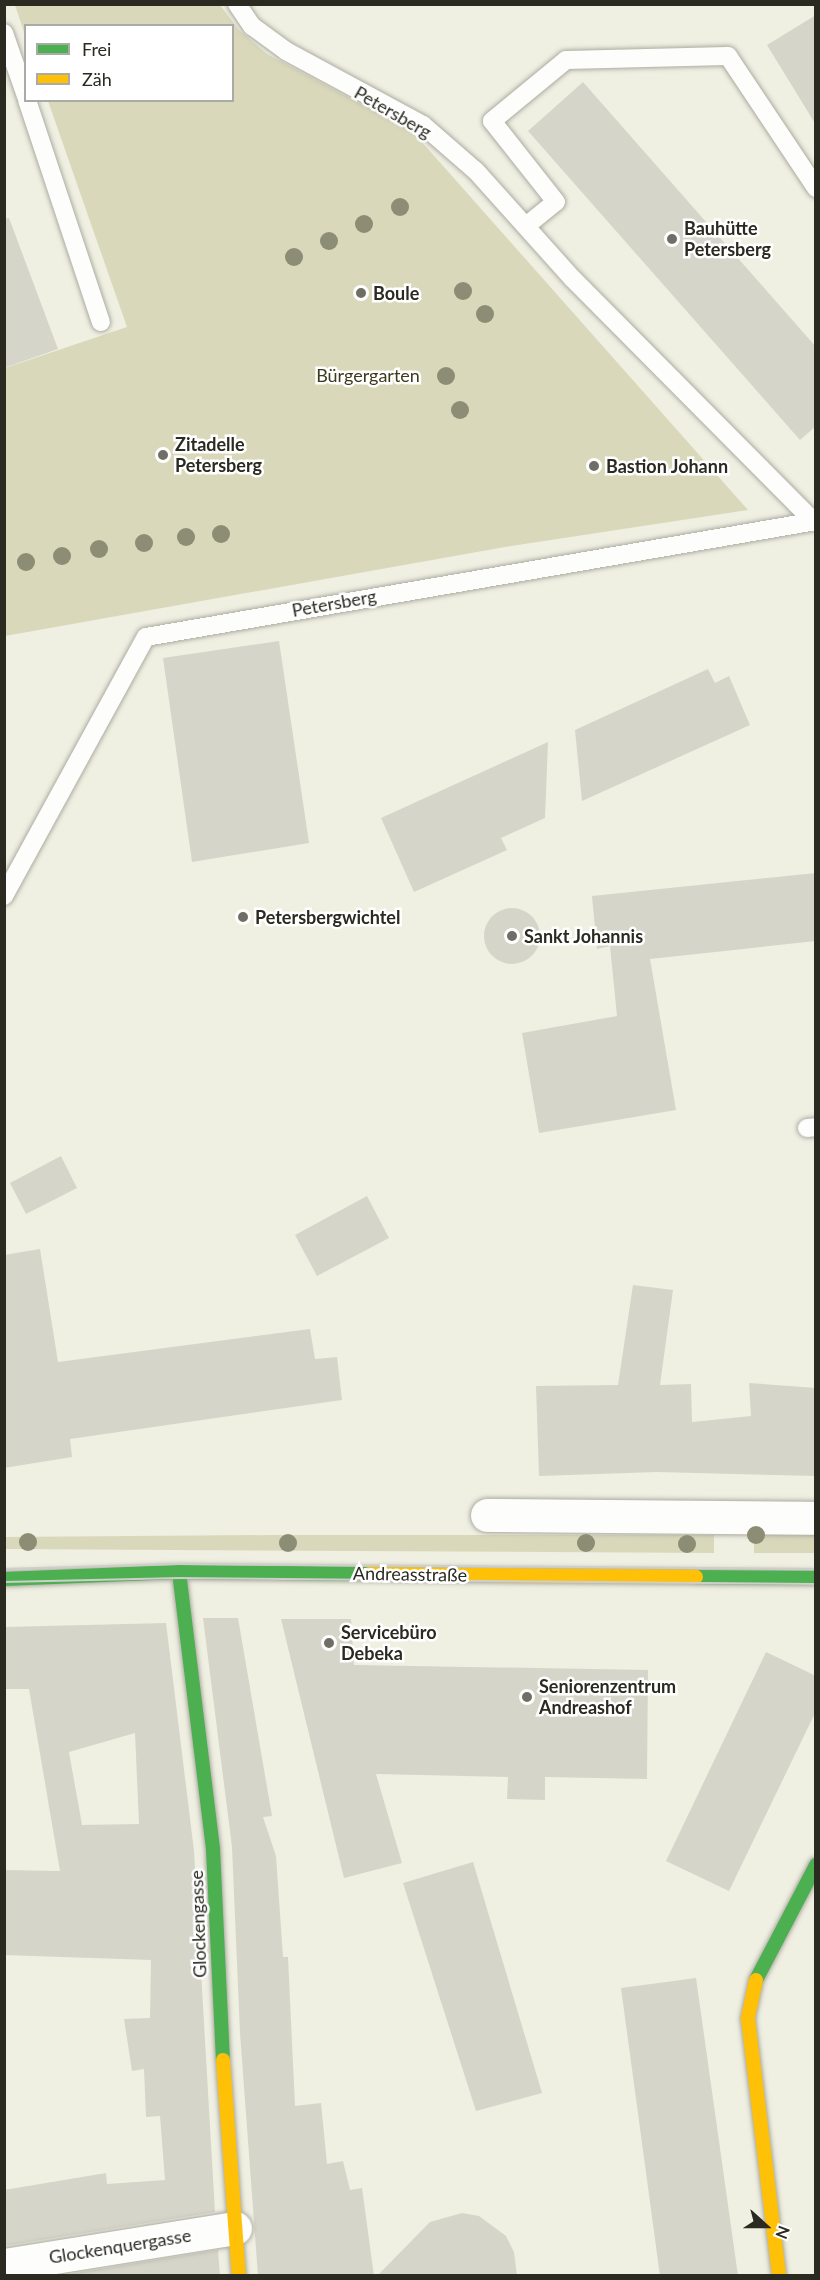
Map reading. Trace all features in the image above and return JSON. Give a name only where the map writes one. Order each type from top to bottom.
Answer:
[{"type":"street","points":[[488,1515],[816,1518]]},
{"type":"street","name":"Andreasstraße","points":[[4,1579],[179,1572],[816,1578]]},
{"type":"street","name":"Glockengasse","points":[[179,1572],[213,1849],[221,2034],[239,2276]]},
{"type":"street","points":[[779,2276],[748,2019],[753,1986],[816,1866]]},
{"type":"street","name":"Glockenquergasse","points":[[4,2265],[235,2228]]},
{"type":"lane","name":"Petersberg","points":[[237,4],[252,26],[286,51],[423,125],[476,171],[573,279],[814,521]]},
{"type":"lane","points":[[4,33],[24,90]]},
{"type":"lane","points":[[526,226],[556,202],[492,121],[566,60],[728,56],[816,188]]},
{"type":"lane","points":[[28,102],[101,322]]},
{"type":"lane","name":"Petersberg","points":[[4,896],[146,636],[814,521]]},
{"type":"green space","name":"Bürgergarten","points":[[15,5],[220,5],[239,30],[267,54],[413,132],[748,510],[505,547],[5,636],[5,368],[127,327],[48,102],[234,102],[234,24],[24,24],[24,32]]},
{"type":"green space","points":[[754,1534],[815,1534],[815,1553],[754,1553]]},
{"type":"green space","points":[[714,1535],[714,1553],[5,1549],[5,1537]]},
{"type":"building","points":[[816,15],[816,125],[767,45]]},
{"type":"building","name":"Bauhütte Petersberg","points":[[583,82],[816,347],[816,426],[800,440],[528,131]]},
{"type":"building","points":[[9,218],[58,349],[4,368],[4,219]]},
{"type":"building","points":[[279,641],[309,843],[192,862],[163,658]]},
{"type":"building","points":[[708,669],[715,683],[729,676],[750,725],[582,801],[575,730]]},
{"type":"building","points":[[548,742],[545,818],[501,838],[507,850],[414,892],[381,818]]},
{"type":"building","points":[[816,873],[816,941],[650,959],[676,1110],[539,1133],[522,1033],[617,1016],[610,946],[597,949],[592,896]]},
{"type":"building","name":"Sankt Johannis","points":[[512,908],[523,910],[532,916],[538,925],[540,936],[538,947],[532,956],[523,962],[512,964],[501,962],[492,956],[486,947],[484,936],[486,925],[492,916],[501,910]]},
{"type":"building","points":[[61,1156],[77,1188],[26,1214],[10,1183]]},
{"type":"building","points":[[367,1196],[389,1238],[317,1276],[295,1235]]},
{"type":"building","points":[[40,1249],[58,1362],[310,1329],[315,1359],[337,1357],[342,1400],[70,1439],[72,1457],[4,1468],[4,1255]]},
{"type":"building","points":[[633,1285],[673,1290],[660,1385],[691,1384],[692,1422],[751,1416],[749,1383],[816,1388],[816,1476],[657,1472],[539,1476],[536,1386],[618,1385]]},
{"type":"building","points":[[203,1618],[238,1618],[272,1816],[263,1817],[276,1856],[283,1957],[288,1957],[295,2106],[321,2103],[327,2164],[343,2161],[350,2190],[362,2188],[374,2276],[258,2276],[240,2033],[232,1847]]},
{"type":"building","points":[[281,1619],[351,1619],[354,1665],[648,1670],[647,1779],[545,1777],[545,1800],[507,1799],[508,1777],[376,1774],[402,1863],[344,1878]]},
{"type":"building","points":[[166,1623],[194,1851],[215,2212],[4,2246],[4,2190],[106,2173],[107,2184],[165,2180],[160,2116],[146,2117],[144,2069],[132,2071],[124,2019],[150,2018],[151,1960],[4,1955],[4,1870],[60,1871],[29,1689],[4,1689],[4,1627]],"holes":[[[135,1733],[139,1824],[82,1825],[69,1752]]]},
{"type":"building","points":[[766,1652],[816,1676],[816,1711],[729,1891],[666,1861]]},
{"type":"building","points":[[473,1862],[542,2093],[476,2111],[403,1883]]},
{"type":"building","points":[[696,1978],[738,2276],[660,2276],[621,1988]]},
{"type":"building","points":[[462,2213],[479,2216],[506,2236],[514,2252],[517,2276],[377,2276],[430,2222]]},
{"type":"building","points":[[218,2250],[220,2276],[57,2276]]},
{"type":"tram line","points":[[4,1569],[179,1564],[816,1569]]},
{"type":"tram line","points":[[4,1582],[180,1578],[816,1584]]},
{"type":"traffic: fast","points":[[179,1572],[213,1849],[223,2060]]},
{"type":"traffic: fast","points":[[4,1579],[179,1572],[369,1574]]},
{"type":"traffic: fast","points":[[696,1577],[816,1578]]},
{"type":"traffic: fast","points":[[756,1980],[816,1865]]},
{"type":"traffic: slow","points":[[369,1574],[696,1577]]},
{"type":"traffic: slow","points":[[756,1980],[748,2019],[779,2276]]},
{"type":"traffic: slow","points":[[223,2060],[239,2276]]},
{"type":"place","name":"Bauhütte Petersberg","points":[[672,239]]},
{"type":"place","name":"Boule","points":[[361,293]]},
{"type":"place","name":"Zitadelle Petersberg","points":[[163,455]]},
{"type":"place","name":"Bastion Johann","points":[[594,466]]},
{"type":"place","name":"Petersbergwichtel","points":[[243,917]]},
{"type":"place","name":"Sankt Johannis","points":[[512,936]]},
{"type":"place","name":"Servicebüro Debeka","points":[[329,1643]]},
{"type":"place","name":"Seniorenzentrum Andreashof","points":[[527,1697]]}]
